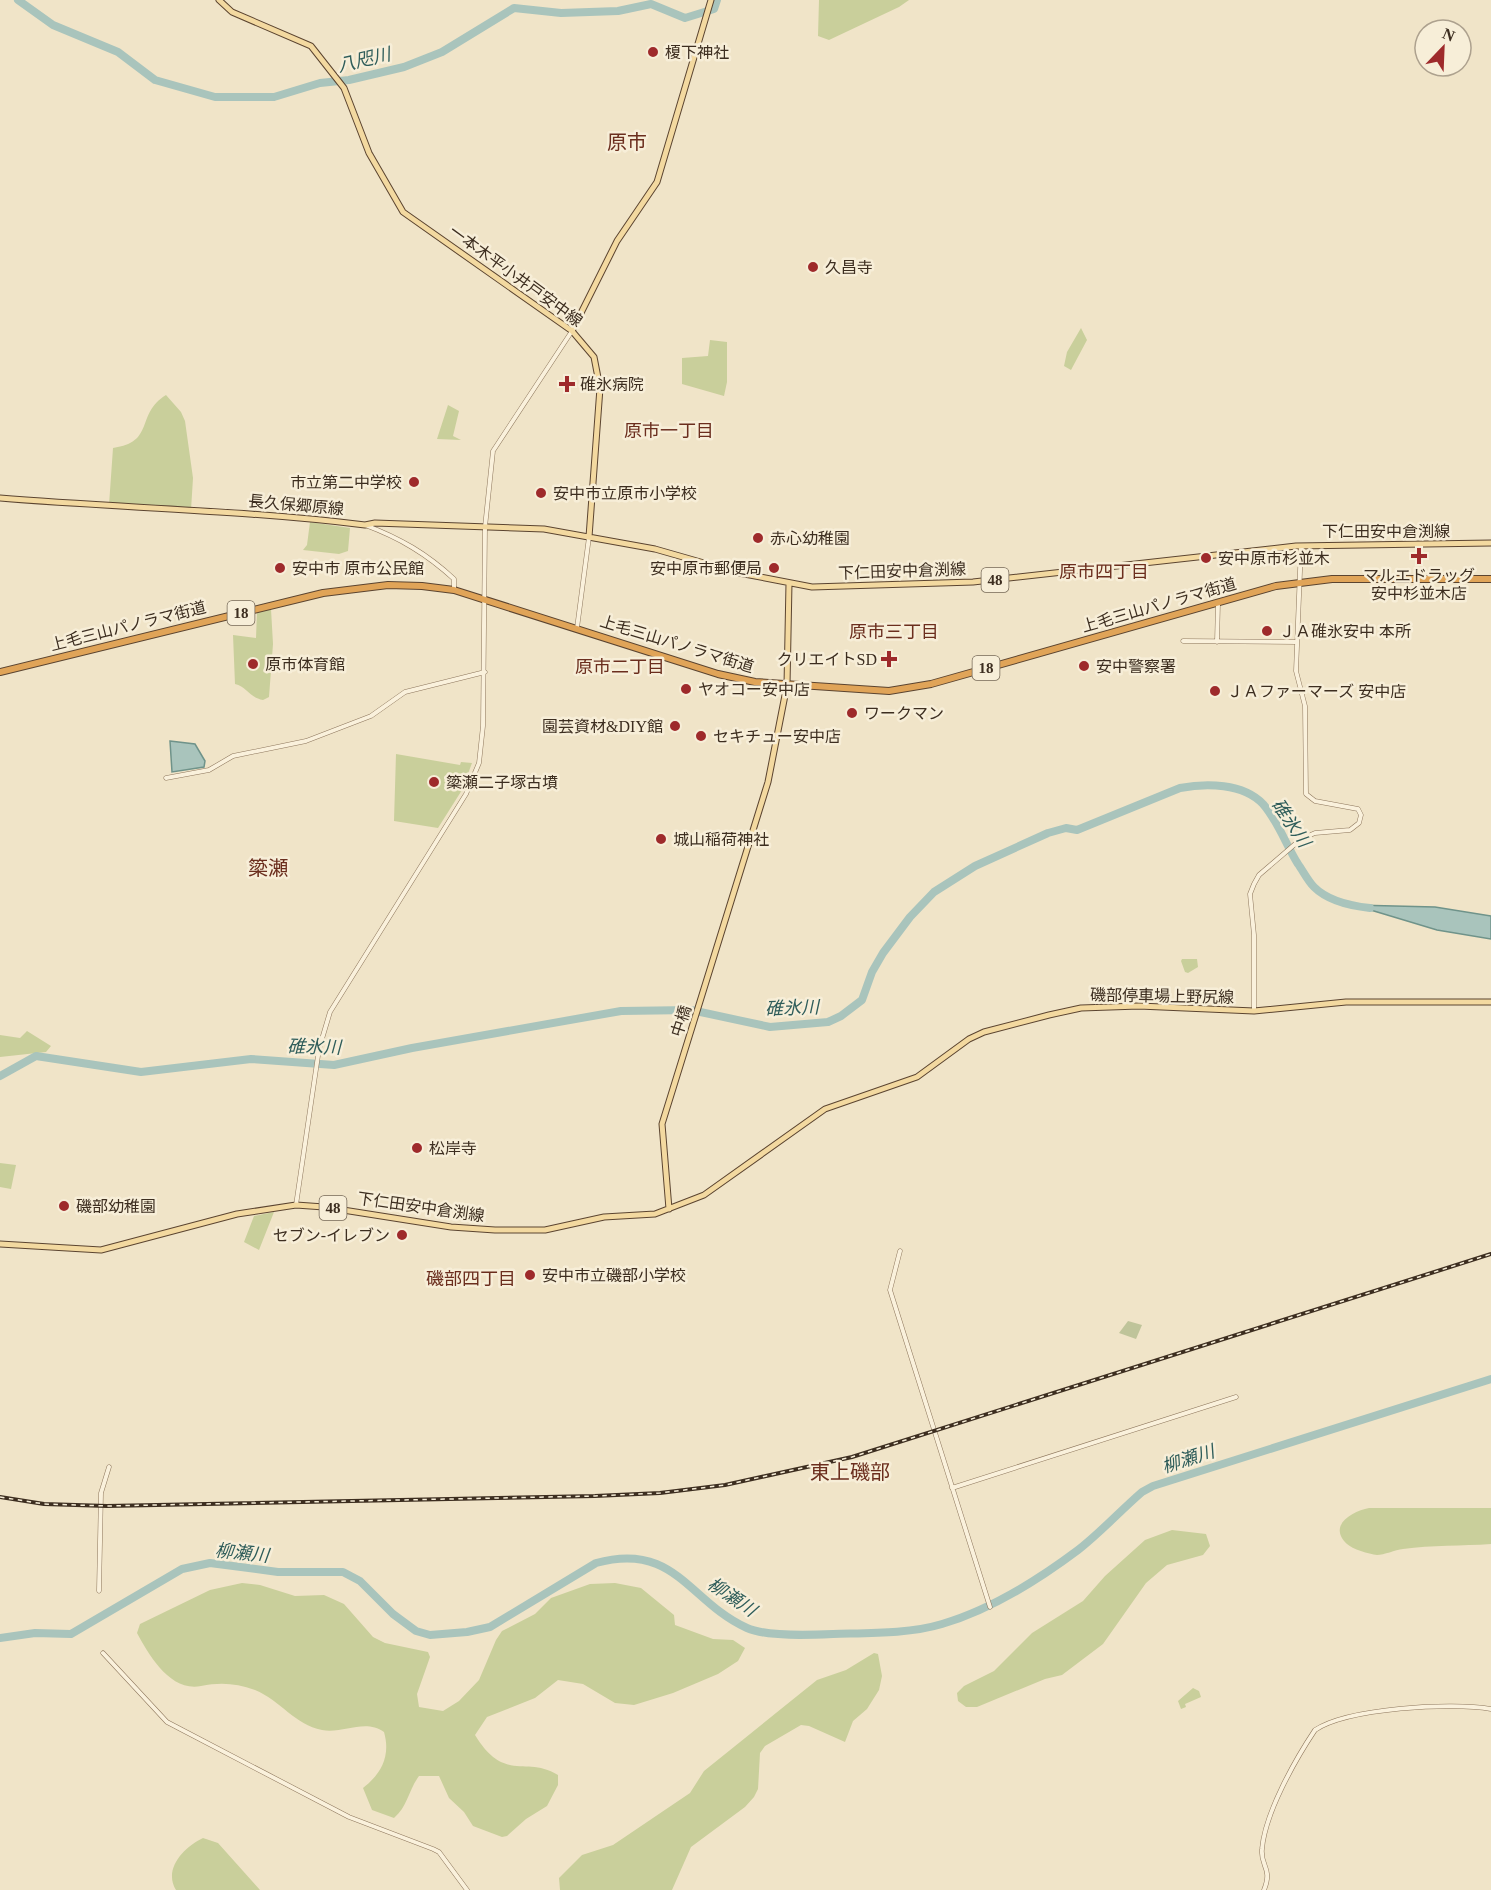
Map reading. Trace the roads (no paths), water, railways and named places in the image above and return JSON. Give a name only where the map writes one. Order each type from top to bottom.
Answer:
[{"type":"highway","name":"上毛三山パノラマ街道","points":[[0,672],[339,590],[388,585],[454,590],[486,598],[727,676],[787,685],[889,691],[931,684],[1300,582],[1332,579],[1491,579]]},
{"type":"main road","name":"一本木平小井戸安中線","points":[[219,0],[232,12],[311,46],[344,88],[369,153],[403,212],[572,331],[590,350],[600,380],[599,425],[589,537]]},
{"type":"main road","points":[[572,331],[617,241],[657,182],[711,0]]},
{"type":"main road","name":"長久保郷原線","points":[[0,498],[268,515],[365,525],[375,523],[523,526],[589,537]]},
{"type":"main road","points":[[589,537],[655,549],[739,573],[789,584],[787,685]]},
{"type":"main road","name":"下仁田安中倉渕線","points":[[789,584],[833,587],[973,582],[1301,545],[1427,546],[1491,543]]},
{"type":"main road","name":"中橋","points":[[669,1209],[662,1130],[768,782],[787,685]]},
{"type":"main road","name":"磯部停車場上野尻線","points":[[669,1209],[704,1195],[825,1109],[917,1077],[969,1039],[984,1032],[1081,1008],[1139,1006],[1254,1011],[1332,1002],[1491,1002]]},
{"type":"main road","name":"下仁田安中倉渕線","points":[[0,1244],[75,1251],[101,1250],[237,1214],[296,1205],[324,1207],[450,1227],[495,1230],[553,1229],[604,1217],[644,1216],[669,1209]]},
{"type":"street","points":[[296,1205],[323,1030],[337,998],[466,794],[480,754],[486,598],[485,527],[490,469],[496,444],[572,331]]},
{"type":"street","points":[[365,525],[410,545],[436,562],[454,579],[454,590]]},
{"type":"street","points":[[577,628],[589,537]]},
{"type":"street","points":[[1254,1011],[1254,935],[1250,894],[1259,875],[1301,839],[1315,832],[1356,828],[1361,815],[1358,809],[1315,801],[1306,794],[1305,706],[1296,670],[1301,545]]},
{"type":"street","points":[[1217,642],[1218,603]]},
{"type":"street","points":[[1183,641],[1297,642]]},
{"type":"street","points":[[166,778],[208,770],[233,756],[306,741],[370,716],[405,692],[484,672]]},
{"type":"street","points":[[900,1251],[890,1290],[990,1607]]},
{"type":"street","points":[[952,1488],[1236,1397]]},
{"type":"street","points":[[99,1591],[101,1493],[109,1467]]},
{"type":"street","points":[[103,1653],[167,1722],[349,1817],[439,1852],[467,1890]]},
{"type":"street","points":[[1264,1890],[1268,1876],[1262,1849],[1269,1818],[1315,1730],[1337,1721],[1377,1713],[1459,1705],[1491,1709]]},
{"type":"water","points":[[170,741],[195,744],[205,761],[204,767],[172,772]]},
{"type":"water","points":[[1354,905],[1435,907],[1491,916],[1491,939],[1437,930]]},
{"type":"waterway","name":"八咫川","points":[[18,0],[53,25],[118,52],[155,80],[215,97],[274,97],[320,83],[349,80],[404,67],[442,52],[514,8],[561,13],[618,11],[651,4],[685,18],[714,9],[717,0]]},
{"type":"waterway","name":"碓氷川","points":[[0,1076],[36,1056],[141,1072],[251,1059],[334,1065],[412,1048],[621,1011],[691,1010],[770,1027],[828,1022],[841,1016],[862,1000],[872,972],[883,953],[910,917],[934,892],[975,866],[1048,833],[1066,828],[1077,830],[1190,786],[1224,786],[1255,797],[1273,818],[1298,864],[1314,887],[1340,902],[1370,908]]},
{"type":"waterway","name":"柳瀬川","points":[[0,1638],[35,1633],[71,1634],[182,1569],[210,1563],[278,1572],[343,1572],[360,1581],[393,1614],[416,1631],[430,1635],[467,1632],[490,1627],[596,1563],[623,1558],[645,1560],[663,1567],[727,1617],[756,1631],[801,1635],[916,1630],[942,1624],[978,1611],[1030,1583],[1078,1550],[1142,1492],[1153,1486],[1491,1379]]},
{"type":"railway","points":[[0,1497],[44,1504],[107,1506],[595,1496],[660,1493],[725,1485],[852,1457],[1491,1254]]},
{"type":"place","name":"榎下神社","points":[[653,52]]},
{"type":"place","name":"久昌寺","points":[[813,267]]},
{"type":"place","name":"碓氷病院","points":[[567,384]]},
{"type":"place","name":"市立第二中学校","points":[[414,482]]},
{"type":"place","name":"安中市立原市小学校","points":[[541,493]]},
{"type":"place","name":"赤心幼稚園","points":[[758,538]]},
{"type":"place","name":"マルエドラッグ 安中杉並木店","points":[[1419,556]]},
{"type":"place","name":"安中原市杉並木","points":[[1206,558]]},
{"type":"place","name":"安中市 原市公民館","points":[[280,568]]},
{"type":"place","name":"安中原市郵便局","points":[[774,568]]},
{"type":"place","name":"ＪＡ碓氷安中 本所","points":[[1267,631]]},
{"type":"place","name":"クリエイトSD","points":[[889,659]]},
{"type":"place","name":"原市体育館","points":[[253,664]]},
{"type":"place","name":"安中警察署","points":[[1084,666]]},
{"type":"place","name":"ヤオコー安中店","points":[[686,689]]},
{"type":"place","name":"ＪＡファーマーズ 安中店","points":[[1215,691]]},
{"type":"place","name":"ワークマン","points":[[852,713]]},
{"type":"place","name":"園芸資材&DIY館","points":[[675,726]]},
{"type":"place","name":"セキチュー安中店","points":[[701,736]]},
{"type":"place","name":"簗瀬二子塚古墳","points":[[434,782]]},
{"type":"place","name":"城山稲荷神社","points":[[661,839]]},
{"type":"place","name":"松岸寺","points":[[417,1148]]},
{"type":"place","name":"磯部幼稚園","points":[[64,1206]]},
{"type":"place","name":"セブン-イレブン","points":[[402,1235]]},
{"type":"place","name":"安中市立磯部小学校","points":[[530,1275]]},
{"type":"district","name":"原市","points":[[627,142]]},
{"type":"district","name":"原市一丁目","points":[[669,431]]},
{"type":"district","name":"原市四丁目","points":[[1104,572]]},
{"type":"district","name":"原市三丁目","points":[[894,632]]},
{"type":"district","name":"原市二丁目","points":[[620,667]]},
{"type":"district","name":"簗瀬","points":[[268,868]]},
{"type":"district","name":"磯部四丁目","points":[[471,1279]]},
{"type":"district","name":"東上磯部","points":[[850,1472]]}]
